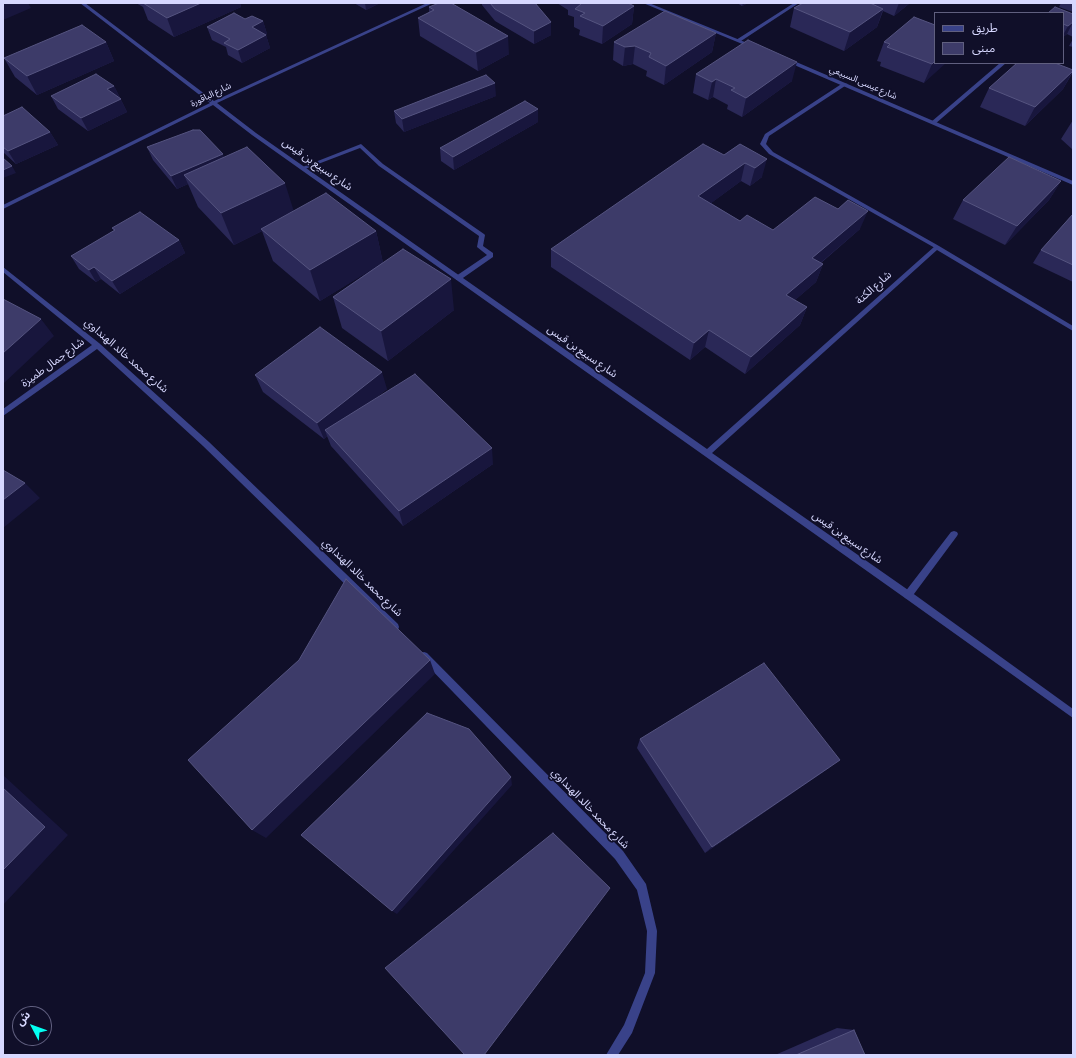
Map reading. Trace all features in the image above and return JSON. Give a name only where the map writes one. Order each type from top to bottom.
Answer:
[{"type":"street","name":"شارع سبيع بن قيس","points":[[82,3],[303,168],[908,595],[1073,714]]},
{"type":"street","name":"شارع الباقورة","points":[[3,207],[214,103],[431,3]]},
{"type":"street","points":[[645,3],[760,49]]},
{"type":"street","points":[[739,40],[796,3]]},
{"type":"street","name":"شارع عيسى السبيعي","points":[[781,58],[845,84],[1073,183]]},
{"type":"street","points":[[933,123],[1001,64]]},
{"type":"street","points":[[845,84],[767,135],[763,144],[771,153],[937,247],[1073,329]]},
{"type":"street","points":[[303,168],[361,146],[381,165],[482,235],[480,247],[491,255],[458,278]]},
{"type":"street","name":"شارع الكتة","points":[[707,453],[937,247]]},
{"type":"street","name":"شارع محمد خالد الهنداوي","points":[[3,268],[97,345],[206,444],[404,636]]},
{"type":"street","name":"شارع جمال طميزة","points":[[3,413],[97,345]]},
{"type":"street","points":[[908,595],[954,534]]},
{"type":"street","name":"شارع محمد خالد الهنداوي","points":[[415,647],[619,855],[642,888],[652,931],[650,973],[628,1029],[612,1055]]},
{"type":"building","points":[[143,3],[201,3],[167,18]]},
{"type":"building","points":[[439,3],[451,3],[508,36],[476,52],[418,18],[434,10],[429,7]]},
{"type":"building","points":[[490,3],[535,3],[551,22],[534,31],[495,9]]},
{"type":"building","points":[[578,3],[628,3],[634,6],[603,26],[580,16],[585,13],[575,9],[581,4]]},
{"type":"building","points":[[803,3],[870,3],[883,9],[850,32],[794,8]]},
{"type":"building","points":[[1055,7],[1073,14],[1073,22],[1068,26],[1064,24],[1064,12],[1049,12]]},
{"type":"building","points":[[665,11],[716,33],[666,66],[649,57],[651,53],[635,46],[625,47],[614,42]]},
{"type":"building","points":[[234,13],[245,19],[252,16],[263,21],[252,27],[266,35],[238,50],[224,43],[230,39],[207,27]]},
{"type":"building","points":[[914,17],[934,25],[934,62],[932,64],[887,47],[890,44],[884,42]]},
{"type":"building","points":[[82,25],[106,42],[27,76],[4,58]]},
{"type":"building","points":[[748,40],[797,62],[746,98],[731,90],[735,88],[716,79],[712,82],[696,74]]},
{"type":"building","points":[[1016,64],[1058,64],[1073,70],[1035,107],[989,88]]},
{"type":"building","points":[[96,74],[114,86],[107,89],[121,99],[81,118],[51,96]]},
{"type":"building","points":[[486,75],[495,83],[402,119],[394,111]]},
{"type":"building","points":[[525,101],[538,109],[453,157],[440,148]]},
{"type":"building","points":[[22,107],[50,132],[8,151],[3,147],[3,116]]},
{"type":"building","points":[[193,130],[200,130],[223,154],[171,176],[147,147]]},
{"type":"building","points":[[703,144],[724,155],[740,144],[767,159],[755,168],[745,163],[698,196],[740,221],[747,215],[773,230],[815,197],[838,209],[848,200],[868,211],[812,258],[823,264],[786,295],[807,307],[751,357],[709,330],[694,343],[551,249]]},
{"type":"building","points":[[247,147],[285,183],[221,213],[184,175]]},
{"type":"building","points":[[1009,157],[1061,181],[1017,226],[963,200]]},
{"type":"building","points":[[3,158],[12,166],[3,170]]},
{"type":"building","points":[[326,193],[376,231],[310,270],[261,229]]},
{"type":"building","points":[[140,212],[179,240],[112,281],[94,267],[89,270],[71,256],[115,230],[112,228]]},
{"type":"building","points":[[1073,214],[1073,265],[1041,250]]},
{"type":"building","points":[[403,249],[451,279],[381,331],[333,297]]},
{"type":"building","points":[[3,299],[41,319],[3,353]]},
{"type":"building","points":[[320,327],[382,372],[317,423],[255,375]]},
{"type":"building","points":[[415,374],[492,448],[399,511],[325,430]]},
{"type":"building","points":[[3,470],[25,483],[3,500]]},
{"type":"building","points":[[346,579],[430,660],[252,830],[188,760],[299,660]]},
{"type":"building","points":[[764,663],[840,760],[712,847],[640,739]]},
{"type":"building","points":[[427,713],[469,729],[511,777],[392,911],[301,835]]},
{"type":"building","points":[[3,788],[45,827],[3,870]]},
{"type":"building","points":[[553,833],[610,888],[484,1055],[465,1055],[385,968]]},
{"type":"building","points":[[854,1030],[865,1055],[796,1055]]}]
